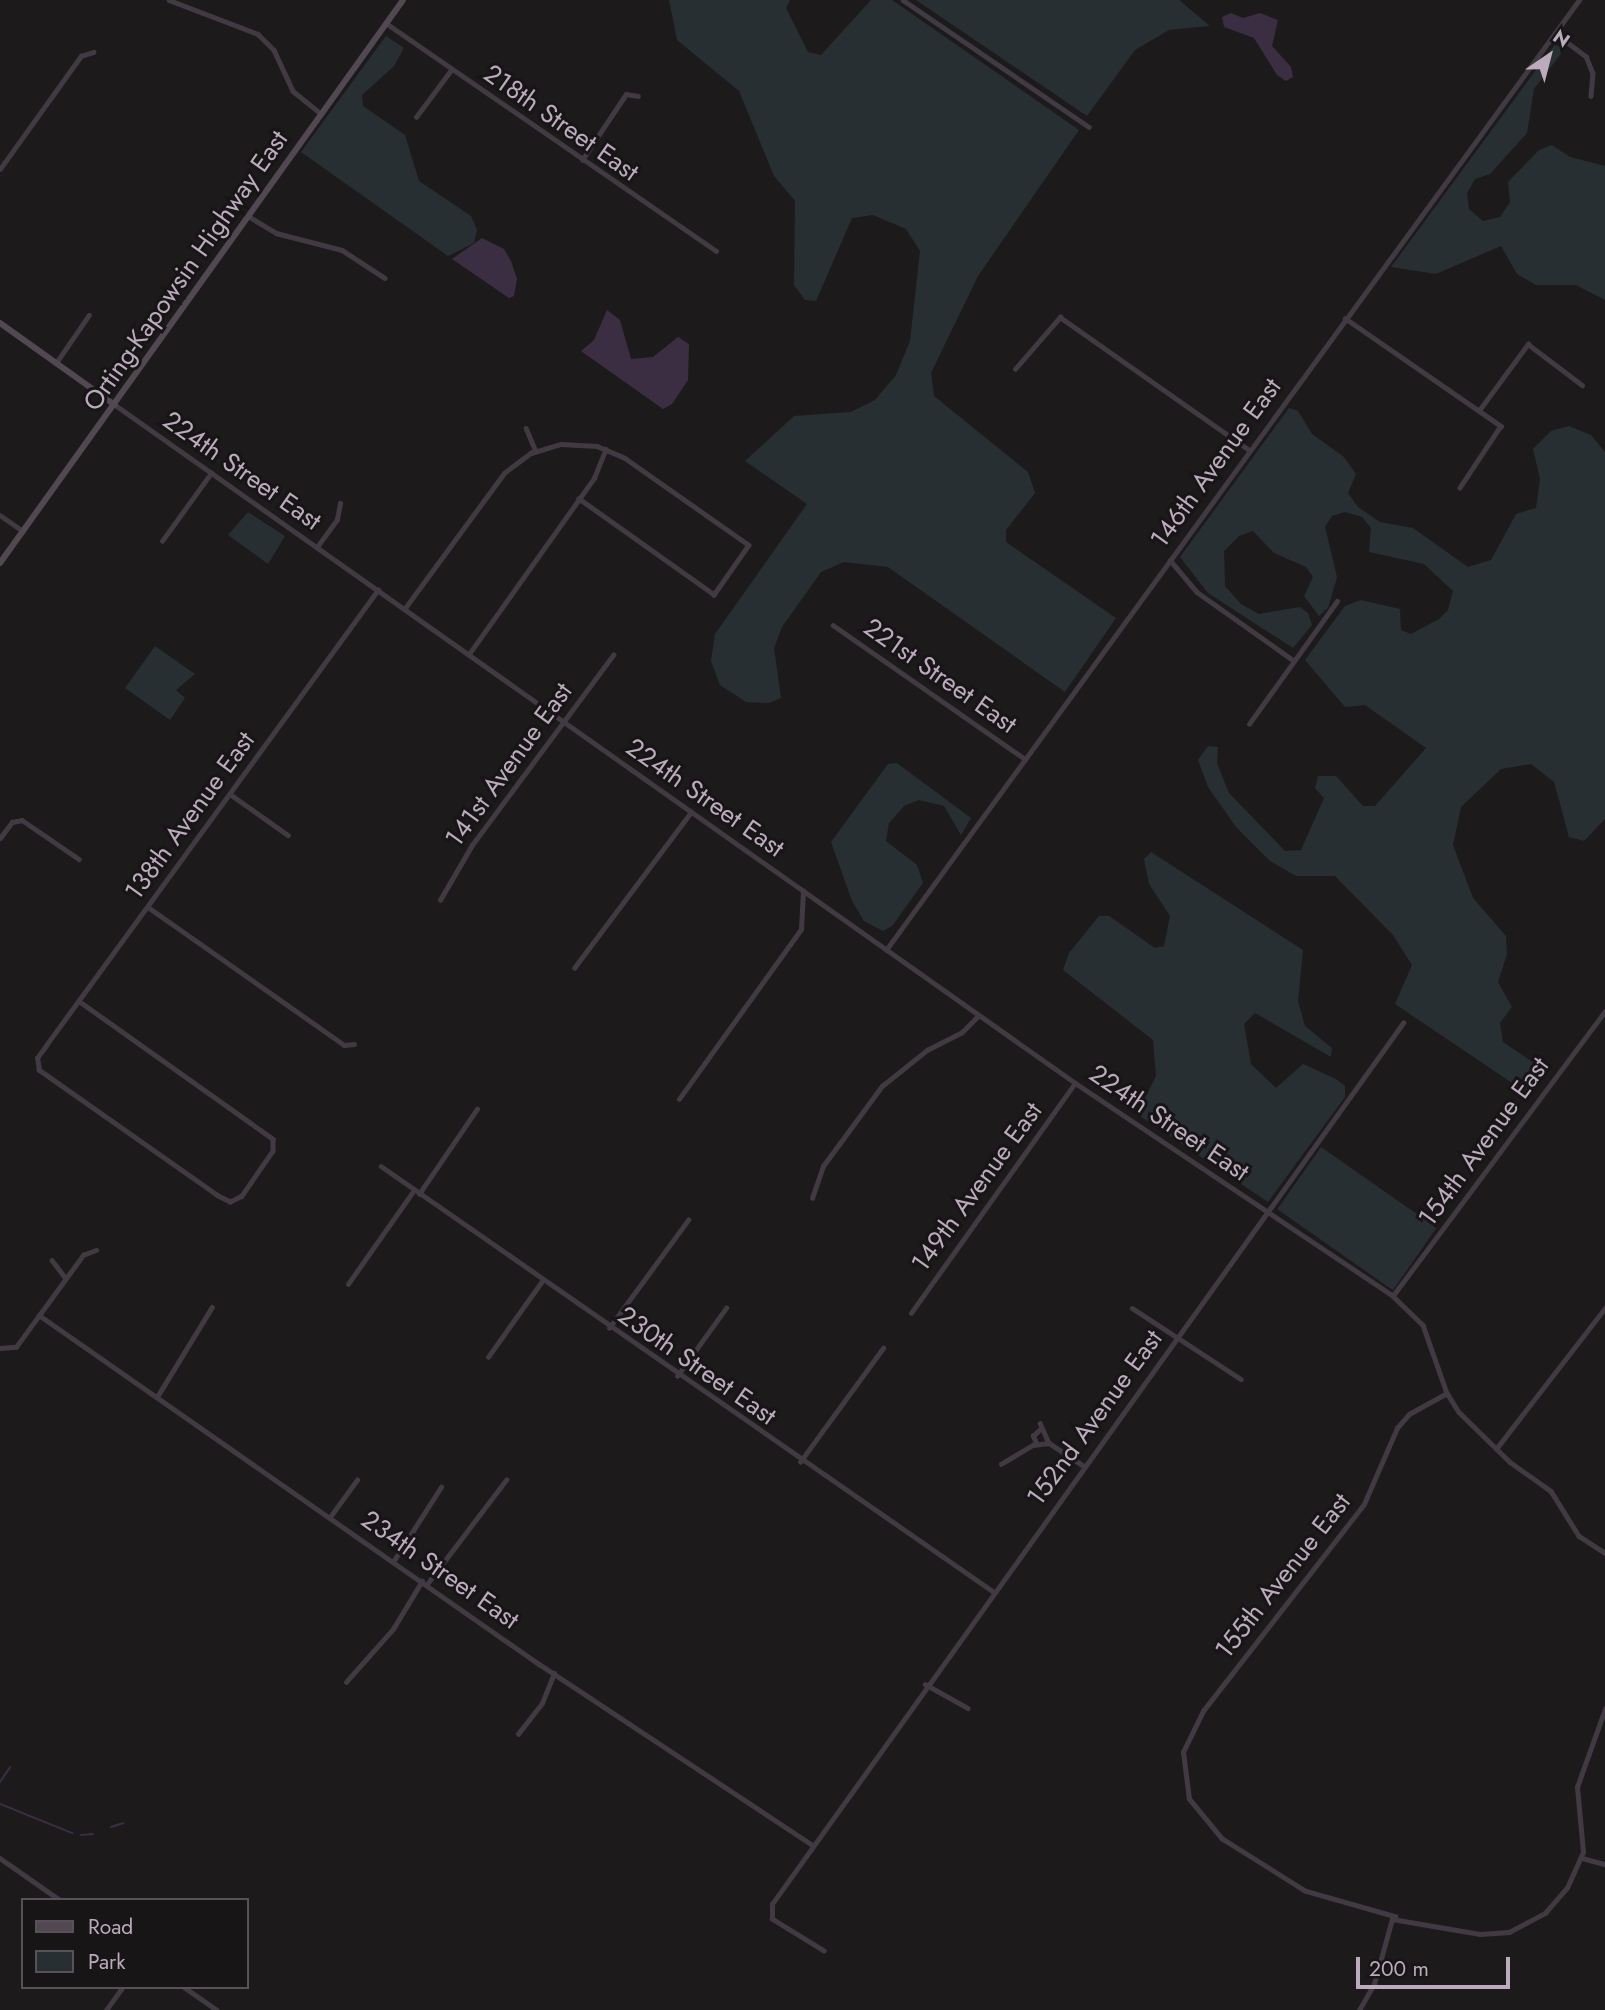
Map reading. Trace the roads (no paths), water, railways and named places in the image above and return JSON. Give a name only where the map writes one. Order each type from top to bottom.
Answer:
[{"type":"main road","name":"Orting-Kapowsin Highway East","points":[[0,563],[403,0]]},
{"type":"main road","name":"224th Street East","points":[[0,323],[115,405]]},
{"type":"street","points":[[169,0],[258,34],[274,50],[293,91],[321,114]]},
{"type":"street","points":[[903,0],[1089,127]]},
{"type":"street","name":"146th Avenue East","points":[[886,950],[1579,0]]},
{"type":"street","name":"218th Street East","points":[[386,23],[716,251]]},
{"type":"street","points":[[1555,33],[1587,56],[1593,73],[1591,96]]},
{"type":"street","points":[[0,169],[81,56],[93,52]]},
{"type":"street","points":[[416,117],[451,70]]},
{"type":"street","points":[[582,160],[626,94],[638,96]]},
{"type":"street","points":[[248,216],[276,233],[342,250],[385,278]]},
{"type":"street","points":[[55,363],[89,315]]},
{"type":"street","points":[[1014,369],[1060,317],[1250,450]]},
{"type":"street","points":[[1345,318],[1480,409],[1501,428],[1460,488]]},
{"type":"street","points":[[1480,409],[1528,344],[1582,385]]},
{"type":"street","name":"224th Street East","points":[[115,405],[1075,1083],[1393,1296]]},
{"type":"street","points":[[526,428],[536,451]]},
{"type":"street","points":[[405,608],[497,481],[536,451],[572,443],[607,449],[749,545],[714,595],[579,499]]},
{"type":"street","points":[[469,654],[579,499],[607,449]]},
{"type":"street","points":[[162,541],[211,473]]},
{"type":"street","points":[[317,547],[337,519],[341,503]]},
{"type":"street","points":[[0,515],[23,531]]},
{"type":"street","points":[[1170,560],[1197,592],[1293,660]]},
{"type":"street","name":"138th Avenue East","points":[[79,1001],[274,1142],[242,1196],[234,1201],[218,1196],[37,1066],[40,1053],[378,590]]},
{"type":"street","points":[[1249,723],[1337,600]]},
{"type":"street","name":"221st Street East","points":[[833,625],[1024,758]]},
{"type":"street","name":"141st Avenue East","points":[[440,900],[472,845],[613,654]]},
{"type":"street","points":[[230,794],[288,835]]},
{"type":"street","points":[[574,968],[691,812]]},
{"type":"street","points":[[0,838],[16,820],[26,821],[79,859]]},
{"type":"street","points":[[679,1099],[801,929],[803,891]]},
{"type":"street","points":[[148,907],[344,1045],[354,1044]]},
{"type":"street","name":"154th Avenue East","points":[[1393,1296],[1605,1012]]},
{"type":"street","points":[[812,1198],[829,1157],[882,1086],[926,1051],[961,1033],[979,1015]]},
{"type":"street","name":"152nd Avenue East","points":[[812,1845],[925,1684],[1403,1023]]},
{"type":"street","name":"149th Avenue East","points":[[911,1313],[1075,1083]]},
{"type":"street","points":[[419,1194],[477,1109]]},
{"type":"street","name":"230th Street East","points":[[381,1166],[800,1462],[994,1592]]},
{"type":"street","points":[[348,1284],[414,1190]]},
{"type":"street","points":[[609,1328],[688,1220]]},
{"type":"street","points":[[0,1348],[10,1349],[89,1249],[96,1250]]},
{"type":"street","points":[[52,1260],[65,1278]]},
{"type":"street","points":[[488,1357],[542,1281]]},
{"type":"street","points":[[1393,1296],[1423,1325],[1447,1393],[1496,1449],[1550,1491],[1579,1536],[1605,1553]]},
{"type":"street","points":[[157,1396],[212,1307]]},
{"type":"street","points":[[677,1376],[726,1308]]},
{"type":"street","points":[[1132,1308],[1241,1379]]},
{"type":"street","points":[[1496,1449],[1605,1308]]},
{"type":"street","name":"234th Street East","points":[[39,1315],[554,1673],[812,1845]]},
{"type":"street","points":[[800,1462],[883,1348]]},
{"type":"street","name":"155th Avenue East","points":[[1396,1917],[1295,1885],[1212,1831],[1189,1799],[1182,1768],[1192,1727],[1364,1504],[1401,1422],[1447,1393]]},
{"type":"street","points":[[1040,1423],[1040,1430],[1049,1443],[1084,1466]]},
{"type":"street","points":[[1036,1443],[1033,1436],[1040,1430]]},
{"type":"street","points":[[1001,1464],[1036,1443],[1049,1443]]},
{"type":"street","points":[[330,1517],[357,1480]]},
{"type":"street","points":[[346,1682],[393,1629],[424,1583],[506,1480]]},
{"type":"street","points":[[393,1562],[441,1487]]},
{"type":"street","points":[[518,1734],[542,1703],[554,1673]]},
{"type":"street","points":[[925,1684],[968,1708]]},
{"type":"street","points":[[1359,2010],[1374,1984],[1389,1923],[1396,1917],[1480,1934],[1516,1930],[1558,1899],[1582,1858],[1577,1787],[1605,1709]]},
{"type":"street","points":[[812,1845],[768,1912],[824,1951]]},
{"type":"street","points":[[0,1858],[57,1898]]},
{"type":"street","points":[[1582,1858],[1605,1864]]},
{"type":"street","points":[[106,2010],[122,1989]]},
{"type":"street","points":[[187,1989],[217,2010]]},
{"type":"waterway","points":[[0,1782],[10,1767]]},
{"type":"waterway","points":[[0,1804],[72,1833]]},
{"type":"waterway","points":[[111,1827],[123,1823]]},
{"type":"waterway","points":[[81,1835],[93,1834]]}]
